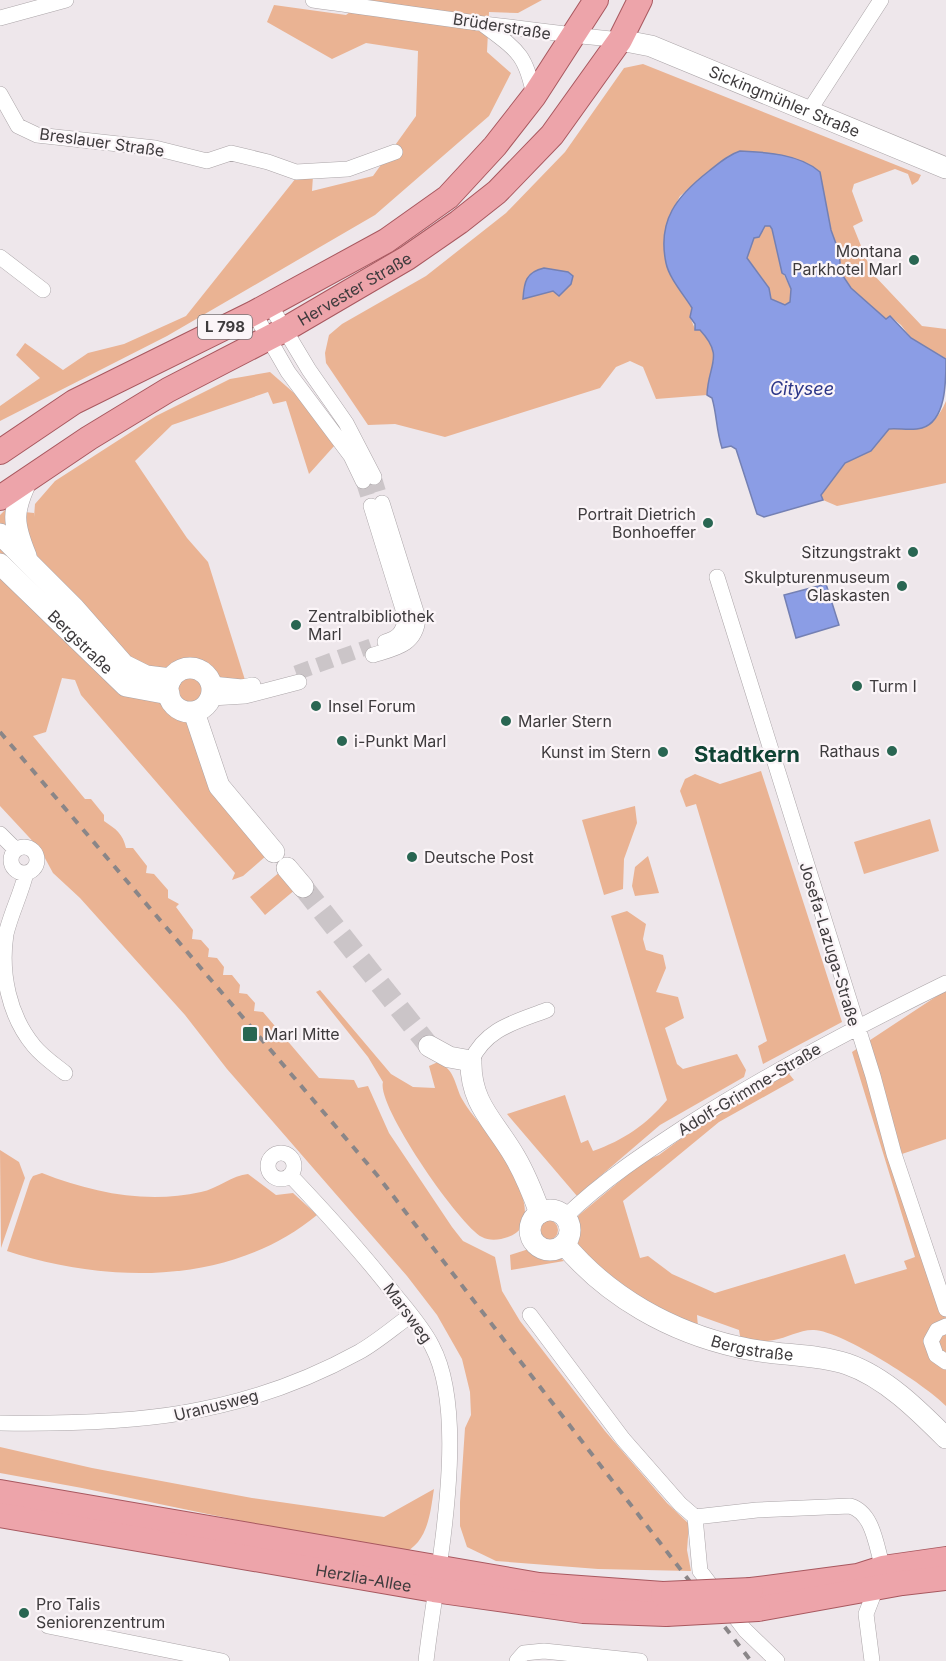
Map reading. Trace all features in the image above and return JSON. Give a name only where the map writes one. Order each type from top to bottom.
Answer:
[{"type":"main road","name":"Hervester Straße","points":[[0,452],[74,402],[262,309],[386,241],[448,197],[495,146],[534,96],[575,36],[596,0]]},
{"type":"main road","name":"Hervester Straße","points":[[0,498],[168,390],[276,334],[407,258],[496,192],[552,135],[620,40],[640,0]]},
{"type":"main road","name":"Herzlia-Allee","points":[[0,1492],[436,1580]]},
{"type":"main road","name":"Herzlia-Allee","points":[[0,1515],[436,1580],[538,1585],[665,1604],[755,1600],[858,1576],[876,1586],[946,1578]]},
{"type":"main road","name":"Herzlia-Allee","points":[[876,1586],[946,1558]]},
{"type":"main road","points":[[755,1600],[786,1612],[876,1586],[946,1592]]},
{"type":"street","points":[[0,18],[66,0]]},
{"type":"street","name":"Brüderstraße","points":[[313,0],[422,13],[575,36],[620,40]]},
{"type":"street","points":[[809,111],[881,0]]},
{"type":"street","points":[[482,23],[514,47],[527,64],[534,96]]},
{"type":"street","name":"Sickingmühler Straße","points":[[620,40],[651,46],[946,168]]},
{"type":"street","name":"Breslauer Straße","points":[[0,94],[18,126],[37,135],[156,148],[207,160],[231,153],[296,172],[348,169],[395,152]]},
{"type":"street","points":[[0,257],[43,290]]},
{"type":"street","points":[[262,309],[276,334],[288,372],[369,479]]},
{"type":"street","name":"Bergstraße","points":[[27,559],[16,533],[14,515],[28,478]]},
{"type":"street","points":[[377,505],[418,618],[417,630],[411,639],[389,650],[372,651],[397,638],[402,632],[406,619],[377,505]]},
{"type":"street","name":"Bergstraße","points":[[0,534],[27,559],[124,665],[170,686]]},
{"type":"street","name":"Bergstraße","points":[[1,566],[126,686],[170,686]]},
{"type":"street","name":"Josefa-Lazuga-Straße","points":[[717,577],[873,1076],[919,1233],[946,1310]]},
{"type":"street","points":[[170,686],[181,670],[194,668],[205,673],[211,691],[207,704],[194,712],[219,786],[303,887]]},
{"type":"street","points":[[211,691],[245,696],[297,677]]},
{"type":"street","name":"Bergstraße","points":[[170,686],[175,706],[194,712]]},
{"type":"street","points":[[0,834],[16,850],[12,855],[14,868],[26,873],[5,936],[2,962],[5,988],[22,1030],[35,1048],[65,1073]]},
{"type":"street","name":"Adolf-Grimme-Straße","points":[[565,1217],[642,1154],[753,1083],[856,1026],[946,983]]},
{"type":"street","points":[[540,1213],[516,1158],[479,1104],[471,1084],[471,1061],[477,1048],[496,1030],[547,1010]]},
{"type":"street","points":[[429,1046],[449,1057],[471,1061]]},
{"type":"street","name":"Marsweg","points":[[290,1174],[353,1241],[411,1315],[433,1347],[443,1377],[451,1416],[426,1661]]},
{"type":"street","points":[[554,1210],[565,1217],[570,1228],[564,1244],[550,1250],[536,1244],[530,1231],[534,1218],[540,1213],[554,1210]]},
{"type":"street","name":"Bergstraße","points":[[564,1244],[607,1287],[651,1315],[691,1332],[739,1348],[847,1364],[882,1381],[946,1438]]},
{"type":"street","name":"Uranusweg","points":[[0,1423],[69,1424],[160,1418],[238,1402],[296,1382],[360,1352],[411,1315]]},
{"type":"street","points":[[530,1315],[623,1439],[680,1504],[695,1517],[700,1571],[745,1630],[777,1661]]},
{"type":"street","points":[[946,1326],[937,1330],[931,1341],[936,1355],[946,1362]]},
{"type":"street","points":[[695,1517],[757,1510],[850,1506],[859,1509],[866,1516],[876,1586],[866,1614],[872,1661]]},
{"type":"street","points":[[48,1626],[222,1661]]},
{"type":"street","points":[[518,1661],[524,1653],[544,1651],[582,1659],[640,1661]]},
{"type":"shaded area","points":[[365,0],[542,0],[518,13],[489,12],[487,52],[511,73],[489,116],[375,215],[167,336],[0,421],[0,406],[40,378],[16,355],[25,343],[63,370],[88,353],[124,344],[186,316],[296,178],[313,176],[312,191],[373,176],[416,116],[418,51],[366,43],[332,59],[267,22],[274,5],[346,15]]},
{"type":"shaded area","points":[[643,64],[921,175],[912,185],[908,174],[895,169],[854,184],[852,191],[863,221],[853,226],[872,273],[922,326],[946,329],[946,359],[911,338],[901,325],[890,316],[886,319],[851,288],[841,273],[839,252],[831,230],[820,172],[807,163],[755,152],[727,157],[680,196],[669,217],[665,246],[666,265],[692,308],[690,317],[695,329],[700,330],[712,347],[713,361],[707,395],[656,399],[643,367],[630,361],[616,367],[600,388],[445,437],[395,424],[368,425],[326,363],[325,353],[329,335],[342,324],[426,276],[506,213],[565,152],[624,68]]},
{"type":"shaded area","points":[[765,226],[770,226],[772,229],[781,269],[791,289],[790,302],[785,305],[771,299],[769,288],[747,258],[754,238]]},
{"type":"shaded area","points":[[270,372],[302,400],[335,445],[309,474],[286,401],[273,404],[268,392],[172,425],[135,461],[187,538],[208,562],[245,680],[218,677],[189,723],[267,855],[243,876],[232,880],[235,873],[81,695],[75,680],[62,678],[46,732],[33,736],[85,799],[91,799],[104,815],[104,821],[121,835],[126,848],[133,848],[147,866],[146,873],[154,874],[168,890],[168,898],[179,904],[176,907],[193,930],[192,939],[201,940],[209,949],[208,957],[217,958],[224,967],[223,975],[232,975],[240,985],[239,993],[247,994],[255,1003],[254,1011],[263,1012],[319,1078],[354,1080],[358,1088],[368,1086],[389,1133],[452,1227],[463,1241],[495,1257],[502,1291],[520,1321],[605,1431],[667,1503],[689,1524],[687,1550],[691,1571],[598,1569],[496,1561],[467,1547],[460,1526],[460,1502],[465,1428],[471,1415],[470,1392],[462,1359],[437,1315],[407,1276],[227,1069],[185,1015],[80,898],[53,873],[40,849],[0,806],[0,515],[5,510],[34,513],[34,517],[35,504],[55,481],[156,416],[230,379]]},
{"type":"shaded area","points":[[946,401],[946,483],[837,506],[823,500],[821,495],[845,463],[871,451],[889,429],[916,428],[929,424],[941,412]]},
{"type":"shaded area","points":[[761,771],[842,1022],[763,1064],[758,1046],[767,1041],[696,804],[686,807],[680,791],[685,779],[695,774],[720,784]]},
{"type":"shaded area","points":[[635,806],[637,823],[624,859],[623,889],[604,895],[582,820]]},
{"type":"shaded area","points":[[930,819],[939,851],[864,874],[854,842]]},
{"type":"shaded area","points":[[648,856],[659,893],[635,896],[632,886],[635,867]]},
{"type":"shaded area","points":[[281,871],[296,889],[265,915],[250,897]]},
{"type":"shaded area","points":[[627,911],[646,924],[643,939],[646,950],[663,955],[666,968],[656,992],[678,997],[684,1018],[665,1028],[677,1064],[683,1069],[737,1054],[746,1070],[744,1077],[660,1125],[577,1196],[507,1114],[565,1095],[581,1143],[588,1140],[593,1151],[634,1131],[667,1100],[611,916]]},
{"type":"shaded area","points":[[320,990],[391,1074],[413,1087],[435,1088],[429,1066],[438,1062],[448,1069],[466,1106],[498,1146],[511,1167],[525,1208],[524,1221],[519,1231],[502,1239],[491,1240],[482,1237],[471,1228],[456,1211],[405,1138],[384,1095],[383,1082],[368,1057],[316,992]]},
{"type":"shaded area","points":[[946,990],[946,1139],[896,1156],[946,1311],[946,1406],[903,1373],[844,1339],[827,1333],[809,1330],[774,1340],[741,1342],[739,1330],[697,1315],[698,1327],[661,1311],[609,1279],[575,1242],[574,1223],[579,1215],[644,1161],[659,1155],[718,1111],[786,1070],[794,1080],[719,1122],[623,1201],[640,1258],[648,1256],[672,1274],[715,1293],[845,1254],[855,1284],[907,1269],[904,1261],[915,1257],[852,1052]]},
{"type":"shaded area","points":[[0,1150],[19,1162],[25,1178],[1,1248]]},
{"type":"shaded area","points":[[42,1173],[100,1191],[140,1197],[201,1192],[248,1174],[276,1195],[293,1193],[317,1215],[283,1238],[246,1255],[208,1266],[168,1272],[127,1273],[86,1269],[46,1262],[7,1251],[30,1181],[33,1176]]},
{"type":"shaded area","points":[[548,1220],[555,1223],[558,1230],[555,1237],[548,1240],[541,1237],[538,1230],[541,1223]]},
{"type":"shaded area","points":[[532,1248],[557,1256],[564,1261],[511,1270],[510,1255]]},
{"type":"shaded area","points":[[0,1447],[92,1468],[252,1498],[384,1517],[434,1489],[429,1518],[422,1536],[410,1549],[401,1554],[0,1473]]},
{"type":"water","name":"Citysee","points":[[750,151],[782,155],[803,161],[820,172],[831,230],[839,252],[841,273],[851,288],[886,319],[890,316],[911,338],[946,359],[943,400],[936,418],[930,424],[918,429],[889,429],[871,451],[845,463],[821,495],[823,500],[764,517],[757,514],[736,449],[731,446],[722,448],[712,398],[707,395],[713,361],[712,347],[700,330],[695,330],[695,324],[690,317],[692,308],[670,275],[664,248],[667,222],[679,200],[698,180],[736,153]],"holes":[[[765,226],[770,226],[782,273],[791,289],[790,302],[785,305],[771,299],[769,288],[747,258],[754,238],[759,237]]]},
{"type":"water","points":[[544,268],[568,272],[573,276],[571,284],[559,296],[553,291],[523,299],[527,279],[533,272]]},
{"type":"water","points":[[826,584],[839,625],[796,638],[784,595]]},
{"type":"tunnel","points":[[374,477],[382,503]]},
{"type":"tunnel","points":[[363,481],[371,506]]},
{"type":"tunnel","points":[[296,673],[371,646]]},
{"type":"tunnel","points":[[303,887],[429,1046]]},
{"type":"railway","points":[[0,732],[377,1175],[751,1661]]},
{"type":"place","name":"Montana Parkhotel Marl","points":[[914,260]]},
{"type":"place","name":"Portrait Dietrich Bonhoeffer","points":[[708,523]]},
{"type":"place","name":"Sitzungstrakt","points":[[913,552]]},
{"type":"place","name":"Skulpturenmuseum Glaskasten","points":[[902,586]]},
{"type":"place","name":"Zentralbibliothek Marl","points":[[296,625]]},
{"type":"place","name":"Turm I","points":[[857,686]]},
{"type":"place","name":"Insel Forum","points":[[316,706]]},
{"type":"place","name":"Marler Stern","points":[[506,721]]},
{"type":"place","name":"i-Punkt Marl","points":[[342,741]]},
{"type":"place","name":"Rathaus","points":[[892,751]]},
{"type":"place","name":"Kunst im Stern","points":[[663,752]]},
{"type":"place","name":"Deutsche Post","points":[[412,857]]},
{"type":"place","name":"Marl Mitte","points":[[250,1034]]},
{"type":"place","name":"Pro Talis Seniorenzentrum","points":[[24,1613]]},
{"type":"district","name":"Stadtkern","points":[[747,754]]}]
